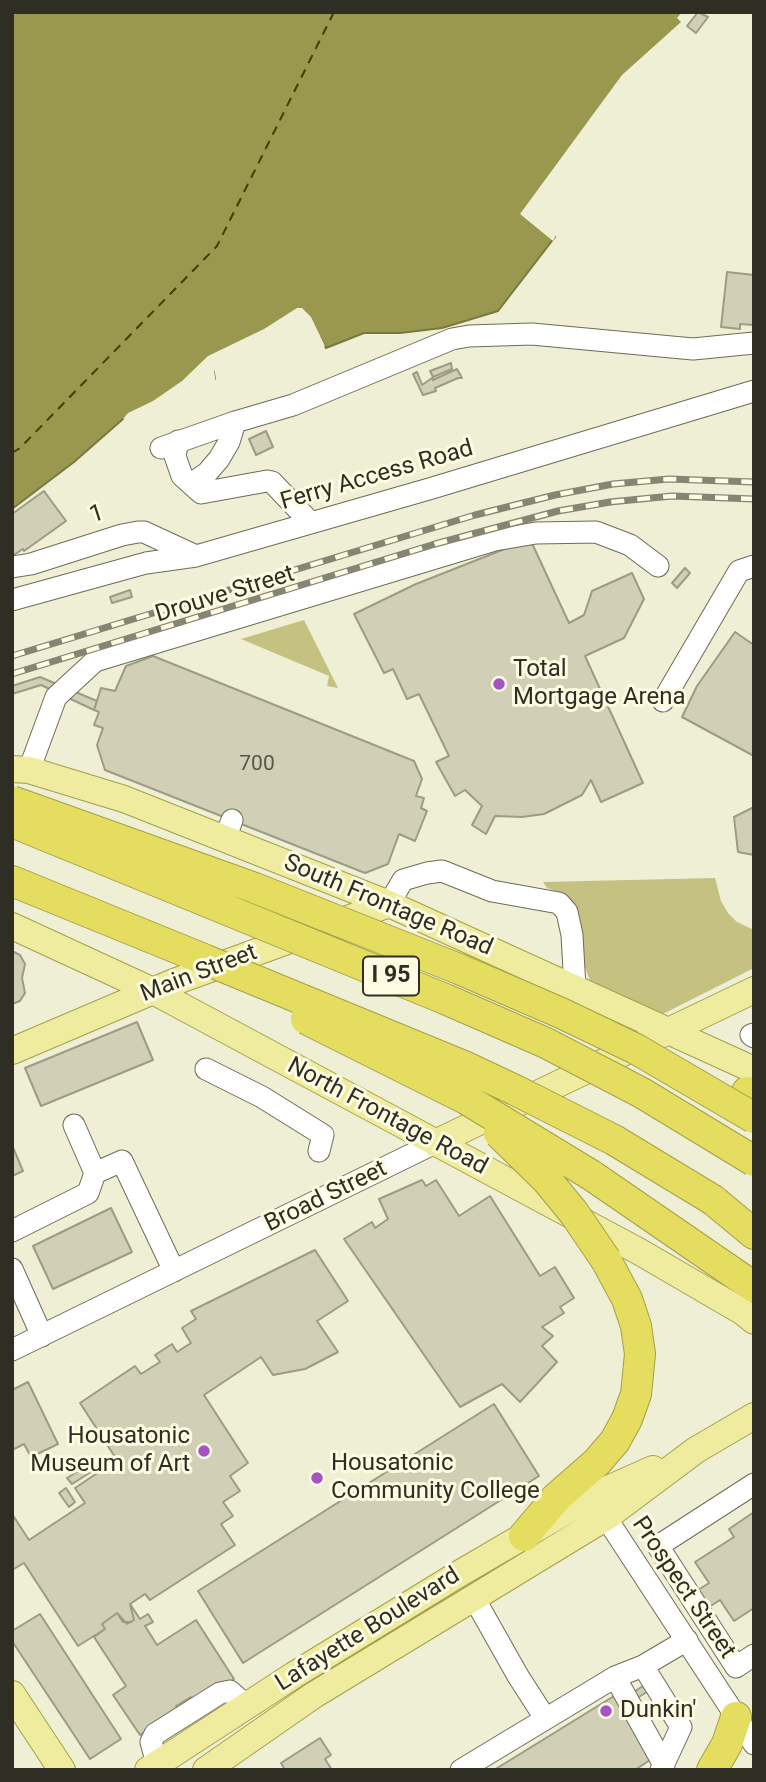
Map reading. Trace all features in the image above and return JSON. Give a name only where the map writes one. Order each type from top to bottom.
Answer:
[{"type":"highway","points":[[12,801],[357,927],[568,1000],[681,1062],[752,1094]]},
{"type":"highway","name":"I 95","points":[[12,822],[525,1033],[642,1093],[754,1161]]},
{"type":"highway","name":"I 95","points":[[12,881],[515,1090],[614,1140],[754,1226]]},
{"type":"highway","points":[[206,960],[315,1024],[497,1116],[591,1175],[754,1287]]},
{"type":"highway","points":[[404,1067],[476,1115],[532,1163],[574,1213],[606,1260],[622,1289],[636,1326],[640,1354],[636,1394],[622,1430],[606,1452],[556,1498],[524,1536]]},
{"type":"highway","points":[[713,1200],[754,1234]]},
{"type":"highway","points":[[712,1770],[745,1711]]},
{"type":"main road","name":"South Frontage Road","points":[[21,770],[229,830],[389,904],[568,1000],[669,1030],[752,1094]]},
{"type":"main road","name":"Main Street","points":[[12,1051],[153,991],[389,904]]},
{"type":"main road","name":"North Frontage Road","points":[[12,926],[153,991],[640,1252],[754,1321]]},
{"type":"main road","name":"Broad Street","points":[[435,1143],[754,990]]},
{"type":"main road","points":[[599,1507],[754,1416]]},
{"type":"main road","name":"Lafayette Boulevard","points":[[152,1767],[294,1675],[524,1536],[599,1507]]},
{"type":"main road","name":"Lafayette Boulevard","points":[[206,1770],[314,1695],[474,1598],[599,1507]]},
{"type":"main road","points":[[457,1575],[474,1598]]},
{"type":"main road","points":[[294,1675],[314,1695]]},
{"type":"main road","points":[[12,1694],[62,1770]]},
{"type":"street","points":[[311,523],[272,482],[201,493],[182,477],[169,444],[293,405],[452,339],[469,336],[532,334],[694,349],[754,343]]},
{"type":"street","name":"Ferry Access Road","points":[[12,600],[146,563],[196,556],[754,391]]},
{"type":"street","points":[[191,484],[219,459],[229,442],[235,422]]},
{"type":"street","name":"Drouve Street","points":[[21,770],[56,698],[95,661],[495,540],[536,533],[596,532],[630,545],[658,566]]},
{"type":"street","name":"1","points":[[12,567],[31,564],[122,535],[138,533],[144,533],[196,556]]},
{"type":"street","points":[[12,574],[29,572],[134,540],[144,540],[196,556]]},
{"type":"street","points":[[12,581],[30,579],[133,546],[196,556]]},
{"type":"street","points":[[12,588],[30,586],[136,553],[196,556]]},
{"type":"street","points":[[663,701],[739,571],[754,566]]},
{"type":"street","points":[[389,904],[403,880],[442,871],[492,891],[559,903],[567,912],[572,934],[568,1000]]},
{"type":"street","points":[[206,1069],[262,1097],[323,1135],[319,1151]]},
{"type":"street","points":[[12,1231],[88,1193],[95,1173],[74,1125]]},
{"type":"street","name":"Broad Street","points":[[12,1350],[435,1143]]},
{"type":"street","points":[[95,1173],[122,1161],[174,1271]]},
{"type":"street","points":[[12,1269],[42,1336]]},
{"type":"street","points":[[754,1484],[658,1546],[736,1667],[754,1655]]},
{"type":"street","name":"Prospect Street","points":[[599,1507],[705,1668],[745,1711],[754,1744]]},
{"type":"street","points":[[645,1577],[667,1561]]},
{"type":"street","points":[[474,1598],[545,1718]]},
{"type":"street","points":[[461,1770],[615,1677],[643,1665],[687,1640]]},
{"type":"street","points":[[705,1668],[727,1654]]},
{"type":"street","points":[[643,1665],[681,1727],[662,1767]]},
{"type":"street","points":[[615,1677],[662,1767]]},
{"type":"shaded area","points":[[12,12],[712,12],[623,94],[551,216],[555,237],[498,311],[442,328],[400,333],[364,333],[326,348],[308,316],[295,314],[213,368],[215,379],[137,418],[123,419],[74,462],[12,509]]},
{"type":"shaded area","points":[[304,620],[338,688],[327,686],[329,676],[241,639]]},
{"type":"shaded area","points":[[715,878],[721,901],[728,913],[737,922],[754,930],[754,968],[661,1015],[590,981],[585,967],[579,915],[575,906],[565,894],[547,888],[543,882]]},
{"type":"pier","points":[[682,12],[716,12],[678,63],[655,84],[624,99],[616,113],[623,117],[623,121],[554,217],[557,233],[553,241],[520,214],[622,75],[681,22],[677,18]]},
{"type":"pier","points":[[297,308],[302,308],[311,317],[325,346],[322,348],[308,320],[296,318],[214,371],[216,383],[180,413],[152,422],[129,422],[123,419],[128,413],[153,401],[182,381],[208,356],[264,329]]},
{"type":"building","points":[[698,12],[708,17],[696,33],[687,26]]},
{"type":"building","points":[[727,272],[754,275],[754,325],[740,324],[740,329],[721,327]]},
{"type":"building","points":[[451,363],[452,369],[433,377],[430,371]]},
{"type":"building","points":[[457,369],[462,378],[423,395],[413,374],[417,372],[422,385],[432,378],[433,380]]},
{"type":"building","points":[[266,431],[273,447],[256,455],[249,439]]},
{"type":"building","points":[[44,491],[66,521],[24,551],[23,549],[12,556],[12,514]]},
{"type":"building","name":"Total Mortgage Arena","points":[[530,539],[569,623],[584,615],[592,591],[632,573],[644,599],[624,638],[585,656],[643,783],[601,802],[591,780],[582,795],[544,814],[522,817],[495,816],[486,834],[472,825],[482,806],[465,790],[455,796],[436,762],[449,756],[419,694],[407,699],[393,669],[384,673],[354,614],[416,584]]},
{"type":"building","points":[[685,568],[690,573],[677,588],[672,583]]},
{"type":"building","points":[[130,590],[132,597],[112,603],[110,597]]},
{"type":"building","points":[[735,632],[754,645],[754,756],[682,717],[697,686]]},
{"type":"building","points":[[153,656],[414,761],[422,779],[416,796],[424,798],[421,808],[427,811],[415,841],[399,834],[388,864],[365,873],[105,770],[97,745],[103,728],[94,725],[99,712],[94,710],[101,688],[115,691],[126,666]]},
{"type":"building","points":[[40,677],[97,701],[94,710],[41,685],[12,694],[12,686]]},
{"type":"building","points":[[754,807],[754,855],[738,852],[734,817]]},
{"type":"building","points":[[12,951],[20,955],[25,964],[22,978],[25,993],[20,1001],[12,1004]]},
{"type":"building","points":[[137,1022],[153,1060],[41,1106],[25,1068]]},
{"type":"building","points":[[12,1145],[23,1171],[12,1176]]},
{"type":"building","points":[[422,1180],[426,1186],[436,1180],[459,1216],[490,1196],[540,1276],[555,1267],[574,1298],[560,1307],[564,1313],[542,1327],[553,1336],[542,1346],[557,1362],[520,1402],[502,1384],[460,1407],[344,1239],[372,1222],[375,1228],[388,1219],[379,1199]]},
{"type":"building","points":[[111,1208],[132,1252],[53,1289],[33,1246]]},
{"type":"building","points":[[315,1250],[348,1301],[317,1321],[338,1352],[305,1369],[273,1375],[261,1357],[204,1395],[248,1463],[230,1476],[240,1491],[223,1502],[233,1516],[221,1524],[235,1545],[150,1600],[145,1594],[130,1604],[134,1620],[131,1622],[123,1622],[117,1613],[102,1624],[105,1629],[78,1646],[24,1563],[12,1570],[12,1514],[29,1540],[85,1503],[75,1488],[117,1460],[80,1403],[135,1366],[141,1374],[160,1362],[155,1355],[172,1344],[177,1352],[191,1343],[182,1328],[196,1319],[191,1311]]},
{"type":"building","points":[[28,1382],[58,1444],[31,1457],[24,1444],[12,1450],[12,1390]]},
{"type":"building","points":[[494,1404],[539,1476],[243,1663],[198,1591]]},
{"type":"building","points":[[88,1465],[91,1472],[72,1484],[67,1478]]},
{"type":"building","points":[[66,1488],[75,1502],[69,1507],[59,1493]]},
{"type":"building","points":[[754,1512],[754,1608],[734,1621],[720,1600],[709,1607],[698,1590],[709,1583],[695,1562],[734,1537],[729,1529]]},
{"type":"building","points":[[130,1604],[140,1619],[148,1614],[153,1622],[145,1626],[157,1645],[196,1620],[234,1679],[196,1704],[191,1697],[176,1706],[178,1710],[140,1735],[113,1695],[126,1686],[94,1637],[105,1629],[102,1624],[117,1613],[127,1624],[134,1620]]},
{"type":"building","points":[[40,1614],[121,1739],[90,1759],[12,1641],[12,1631]]},
{"type":"building","points":[[643,1686],[647,1692],[622,1707],[653,1758],[635,1770],[494,1770],[614,1696],[618,1702]]},
{"type":"building","points":[[320,1738],[331,1755],[325,1759],[332,1770],[285,1770],[281,1763]]},
{"type":"ferry route","points":[[12,453],[20,448],[217,246],[334,12]]},
{"type":"railway","points":[[12,656],[475,515],[555,495],[613,484],[669,479],[754,482]]},
{"type":"railway","points":[[12,674],[435,544],[558,511],[610,502],[672,496],[754,499]]},
{"type":"place","name":"Total Mortgage Arena","points":[[499,684]]},
{"type":"place","name":"Housatonic Museum of Art","points":[[204,1451]]},
{"type":"place","name":"Housatonic Community College","points":[[317,1478]]},
{"type":"place","name":"Dunkin'","points":[[606,1711]]}]
